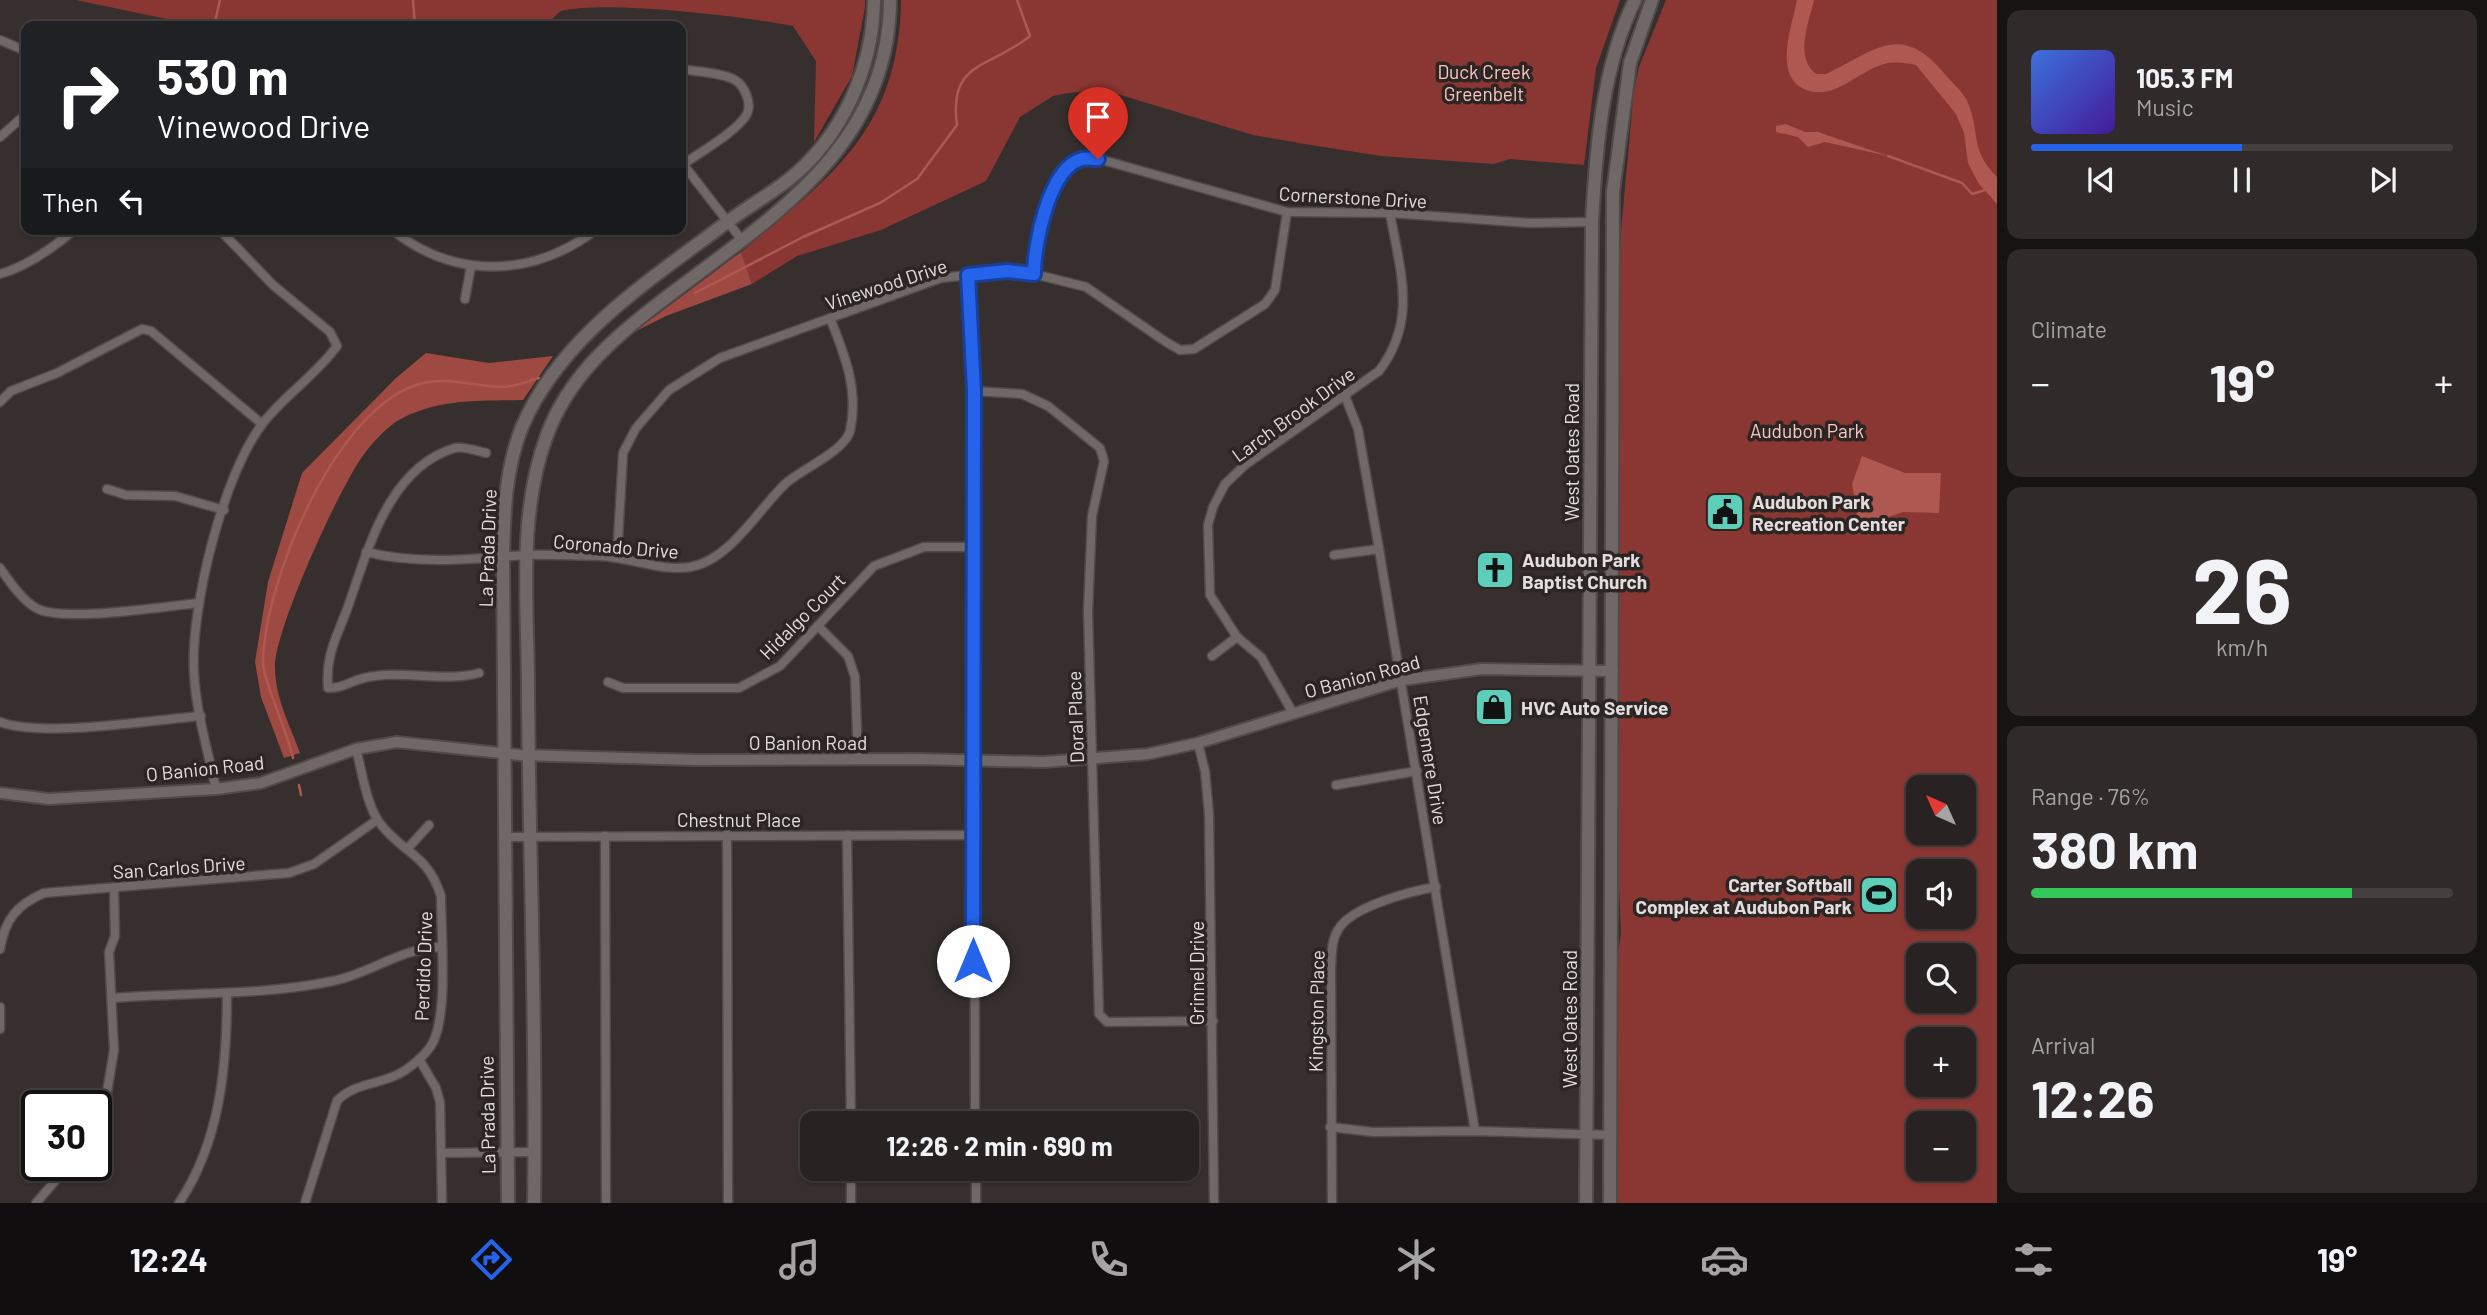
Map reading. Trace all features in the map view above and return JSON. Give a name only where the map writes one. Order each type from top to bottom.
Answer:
[{"type":"main road","name":"La Prada Drive","points":[[508,1203],[503,558],[505,493],[513,456],[534,403],[561,364],[607,315],[727,222],[788,180],[826,142],[845,112],[859,81],[868,54],[874,0]]},
{"type":"main road","points":[[534,1203],[527,555],[529,501],[537,463],[548,432],[576,381],[591,362],[633,323],[795,198],[846,141],[872,98],[882,67],[890,18],[890,0]]},
{"type":"main road","name":"West Oates Road","points":[[1586,1203],[1592,222],[1598,137],[1609,78],[1622,29],[1634,0]]},
{"type":"main road","points":[[1610,1203],[1613,966],[1611,283],[1614,192],[1627,88],[1636,42],[1653,0]]},
{"type":"main road","points":[[1611,283],[1607,239],[1603,230],[1592,222],[1605,210],[1614,192]]},
{"type":"main road","points":[[1588,855],[1612,861]]},
{"type":"main road","points":[[1588,967],[1613,966]]},
{"type":"street","points":[[0,40],[21,49]]},
{"type":"street","points":[[686,70],[735,80],[744,89],[748,101],[747,114],[686,162]]},
{"type":"street","points":[[0,137],[21,118]]},
{"type":"street","name":"Cornerstone Drive","points":[[1034,274],[1036,237],[1046,209],[1064,172],[1080,159],[1098,159],[1287,212],[1390,213],[1473,221],[1592,222]]},
{"type":"street","points":[[686,170],[741,239]]},
{"type":"street","name":"Vinewood Drive","points":[[617,557],[623,453],[649,410],[684,379],[720,358],[941,278],[1007,271],[1034,274],[1086,287],[1180,350],[1195,349],[1265,304],[1275,290],[1287,212]]},
{"type":"street","name":"Larch Brook Drive","points":[[1293,713],[1261,657],[1237,637],[1210,594],[1208,525],[1213,507],[1225,484],[1245,465],[1380,371],[1392,355],[1402,331],[1404,310],[1390,213]]},
{"type":"street","points":[[0,274],[15,269],[68,235]]},
{"type":"street","points":[[216,789],[194,670],[200,603],[209,555],[246,450],[262,424],[337,346],[336,339],[263,276],[225,235]]},
{"type":"street","points":[[399,235],[422,251],[450,263],[471,266],[520,266],[557,255],[588,235]]},
{"type":"street","points":[[465,299],[471,266]]},
{"type":"street","points":[[968,275],[974,391],[972,835],[975,1111]]},
{"type":"street","name":"Coronado Drive","points":[[366,552],[398,561],[527,555],[617,557],[671,567],[704,563],[730,544],[788,482],[841,445],[849,434],[854,398],[847,359],[830,318]]},
{"type":"street","points":[[0,402],[11,391],[57,373],[142,329],[151,331],[262,424]]},
{"type":"street","name":"Doral Place","points":[[974,391],[1022,394],[1048,406],[1100,448],[1104,461],[1092,516],[1088,611],[1099,1014],[1107,1022],[1213,1021]]},
{"type":"street","name":"Edgemere Drive","points":[[1345,396],[1358,429],[1380,549],[1475,1131]]},
{"type":"street","points":[[479,673],[456,680],[425,675],[361,678],[343,688],[328,688],[330,646],[345,614],[380,518],[398,491],[426,463],[457,447],[486,453]]},
{"type":"street","points":[[107,489],[126,495],[175,496],[224,510]]},
{"type":"street","name":"Hidalgo Court","points":[[608,682],[623,688],[739,688],[779,666],[874,566],[924,547],[973,547]]},
{"type":"street","points":[[1334,555],[1380,549]]},
{"type":"street","points":[[0,568],[28,603],[49,612],[78,614],[200,603]]},
{"type":"street","points":[[818,626],[848,656],[855,677],[858,759]]},
{"type":"street","points":[[1212,656],[1237,637]]},
{"type":"street","name":"O Banion Road","points":[[0,793],[49,799],[216,789],[261,783],[356,749],[397,742],[528,755],[697,760],[1044,762],[1148,754],[1198,743],[1402,680],[1482,669],[1613,671]]},
{"type":"street","points":[[0,722],[14,728],[55,728],[201,716]]},
{"type":"street","name":"Grinnel Drive","points":[[1198,743],[1205,771],[1209,814],[1214,1203]]},
{"type":"street","points":[[356,749],[377,820]]},
{"type":"street","points":[[1336,785],[1417,771]]},
{"type":"street","name":"Perdido Drive","points":[[305,1203],[337,1101],[349,1091],[396,1076],[419,1059],[433,1043],[438,1026],[441,896],[436,879],[424,862],[377,820]]},
{"type":"street","name":"San Carlos Drive","points":[[0,949],[3,928],[9,918],[30,899],[44,893],[289,873],[314,864],[377,820]]},
{"type":"street","points":[[408,848],[429,825]]},
{"type":"street","points":[[727,834],[728,1203]]},
{"type":"street","points":[[847,835],[851,1111]]},
{"type":"street","name":"Chestnut Place","points":[[505,837],[972,835]]},
{"type":"street","points":[[605,836],[606,1203]]},
{"type":"street","name":"Kingston Place","points":[[1332,1203],[1330,1127],[1333,939],[1339,927],[1353,914],[1412,891],[1436,887]]},
{"type":"street","points":[[108,1090],[111,1076],[113,998],[109,952],[116,936],[114,888]]},
{"type":"street","points":[[113,998],[172,993],[227,994],[334,981],[395,955],[419,948],[440,947]]},
{"type":"street","points":[[179,1203],[195,1178],[219,1101],[227,1040],[227,994]]},
{"type":"street","points":[[0,1007],[0,1029]]},
{"type":"street","points":[[419,1059],[436,1088],[440,1102],[442,1203]]},
{"type":"street","points":[[1330,1127],[1373,1132],[1475,1131],[1610,1135]]},
{"type":"street","points":[[441,1153],[535,1152]]},
{"type":"street","points":[[36,1203],[55,1181]]},
{"type":"street","points":[[851,1181],[851,1203]]},
{"type":"street","points":[[976,1181],[976,1203]]},
{"type":"green space","points":[[76,0],[865,0],[852,76],[814,142],[816,61],[793,26],[708,14],[609,7],[561,11],[550,21],[176,21]]},
{"type":"green space","name":"Duck Creek Greenbelt","points":[[901,0],[1620,0],[1596,68],[1584,165],[1510,159],[1494,164],[1381,156],[1253,135],[1104,90],[1068,93],[1053,96],[1020,117],[986,181],[881,230],[797,256],[752,284],[741,252],[831,173],[854,146],[873,117],[888,84],[897,45]]},
{"type":"green space","name":"Audubon Park","points":[[1666,0],[1997,0],[1997,1203],[1614,1203],[1616,969],[1621,933],[1617,840],[1619,252],[1634,90],[1639,67]]},
{"type":"shaded area","points":[[1797,0],[1814,0],[1804,49],[1809,67],[1816,74],[1826,74],[1887,45],[1900,44],[1914,48],[1928,57],[1944,73],[1968,103],[1982,158],[1997,177],[1997,204],[1979,184],[1968,163],[1964,133],[1956,114],[1916,65],[1896,62],[1884,64],[1825,92],[1804,89],[1795,82],[1789,73],[1787,49]]},
{"type":"shaded area","points":[[1786,124],[1888,156],[1825,142],[1808,147],[1798,137],[1776,132],[1776,126]]},
{"type":"shaded area","points":[[741,252],[752,284],[666,316],[634,332]]},
{"type":"shaded area","points":[[426,353],[489,363],[553,356],[523,400],[460,402],[414,413],[389,427],[362,457],[338,499],[310,560],[278,648],[275,667],[278,690],[300,753],[284,758],[261,697],[255,662],[268,582],[302,473],[396,378]]},
{"type":"shaded area","points":[[1862,456],[1905,473],[1941,473],[1939,513],[1903,512],[1859,527],[1852,484]]},
{"type":"waterway","points":[[215,21],[220,0]]},
{"type":"waterway","points":[[413,0],[415,21]]},
{"type":"waterway","points":[[695,293],[803,237],[880,203],[917,179],[957,125],[956,104],[959,88],[966,77],[975,68],[1030,36],[1017,0]]},
{"type":"waterway","points":[[1888,156],[1962,183],[1972,194],[1985,190]]},
{"type":"waterway","points":[[293,758],[264,671],[267,628],[276,587],[291,544],[311,500],[335,459],[362,424],[391,397],[423,383],[443,381],[503,387],[539,378]]},
{"type":"waterway","points":[[299,785],[301,795]]},
{"type":"place","name":"Audubon Park Recreation Center","points":[[1725,512]]},
{"type":"place","name":"Audubon Park Baptist Church","points":[[1495,570]]},
{"type":"place","name":"HVC Auto Service","points":[[1494,707]]},
{"type":"place","name":"Carter Softball Complex at Audubon Park","points":[[1879,895]]},
{"type":"route","points":[[973,961],[974,391],[968,275],[1007,271],[1034,274],[1036,237],[1056,186],[1064,172],[1080,159],[1098,159]]}]
